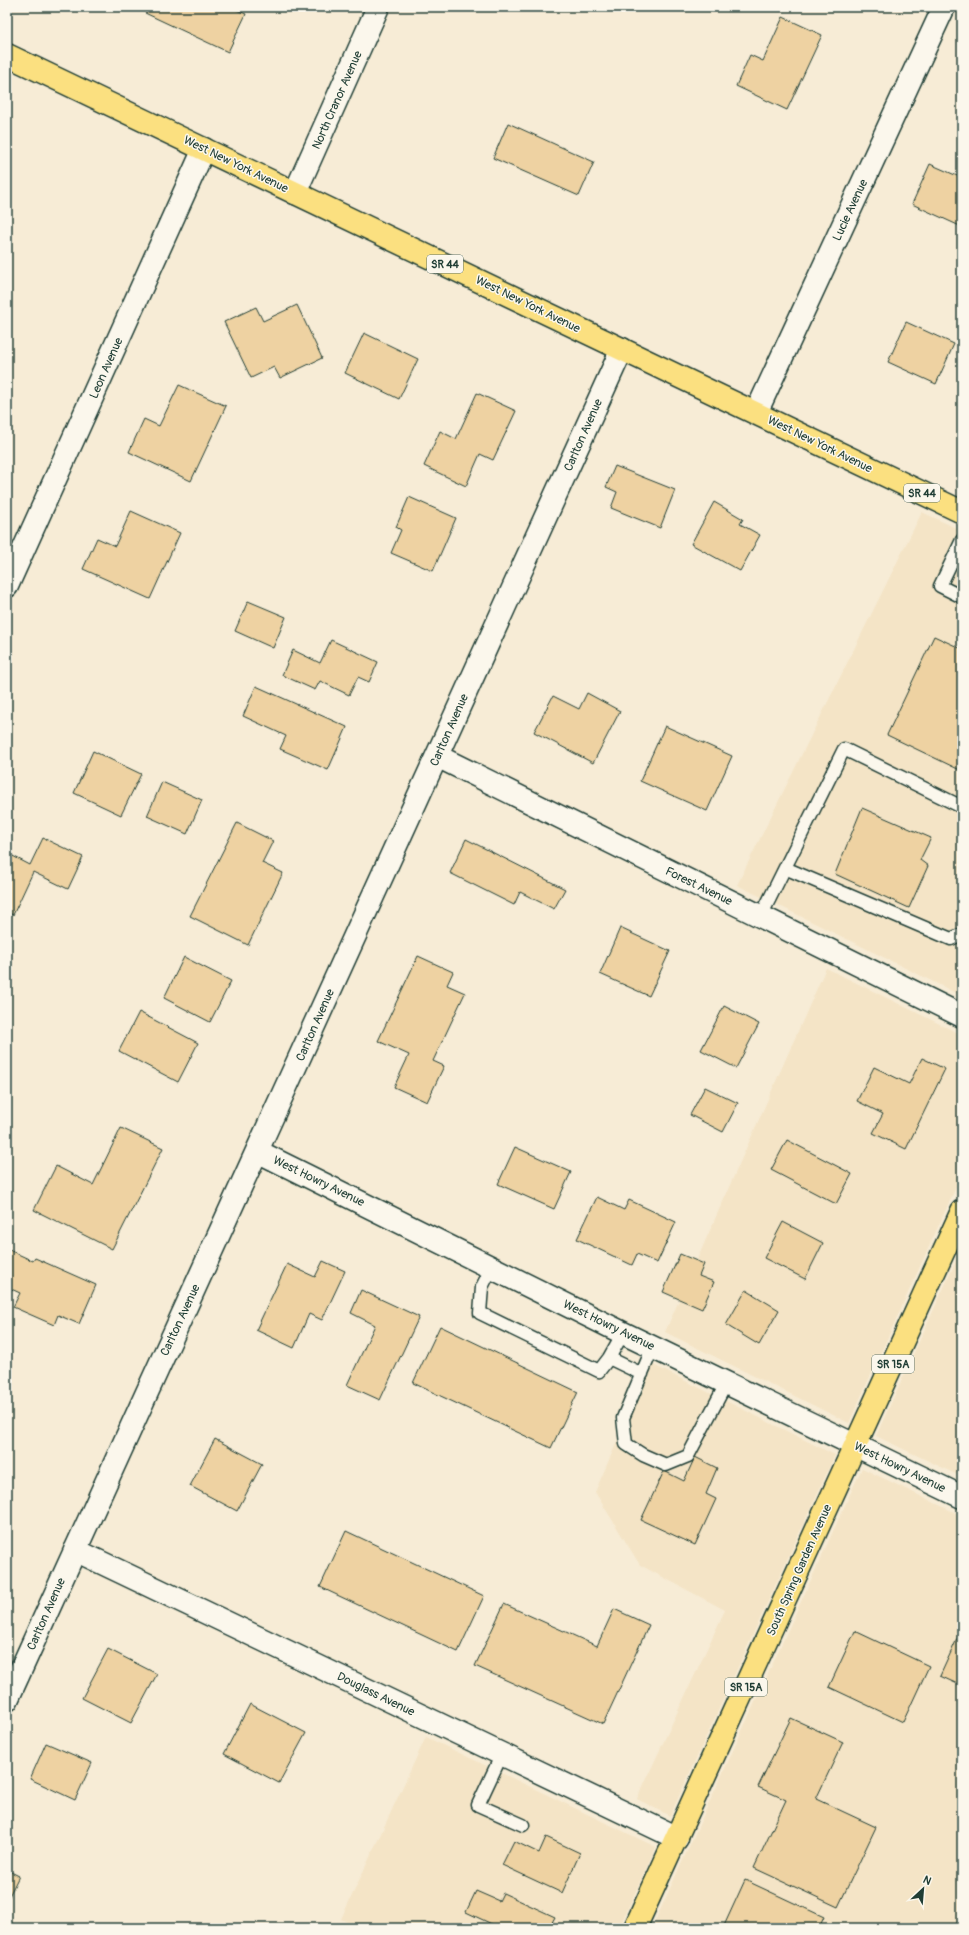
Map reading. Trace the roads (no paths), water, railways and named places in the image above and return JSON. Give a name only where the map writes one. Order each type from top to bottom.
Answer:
[{"type":"main road","name":"West New York Avenue","points":[[7,55],[962,512]]},
{"type":"main road","name":"South Spring Garden Avenue","points":[[636,1928],[962,1211]]},
{"type":"street","name":"North Cranor Avenue","points":[[295,193],[378,7]]},
{"type":"street","name":"Lucie Avenue","points":[[756,413],[944,7]]},
{"type":"street","name":"Leon Avenue","points":[[7,586],[204,149]]},
{"type":"street","name":"Carlton Avenue","points":[[7,1700],[622,349]]},
{"type":"street","name":"Forest Avenue","points":[[437,756],[962,1016]]},
{"type":"street","name":"West Howry Avenue","points":[[257,1151],[623,1333],[962,1497]]},
{"type":"street","name":"Douglass Avenue","points":[[75,1550],[677,1838]]},
{"type":"lane","points":[[962,540],[940,586],[962,597]]},
{"type":"lane","points":[[761,916],[844,749],[962,807]]},
{"type":"lane","points":[[785,868],[951,939],[962,934]]},
{"type":"lane","points":[[492,1267],[482,1287],[480,1313],[599,1371],[609,1358],[623,1333]]},
{"type":"lane","points":[[653,1347],[623,1418],[626,1444],[643,1455],[666,1465],[688,1456],[727,1382]]},
{"type":"lane","points":[[609,1358],[642,1374]]},
{"type":"lane","points":[[502,1754],[478,1805],[523,1825]]}]
